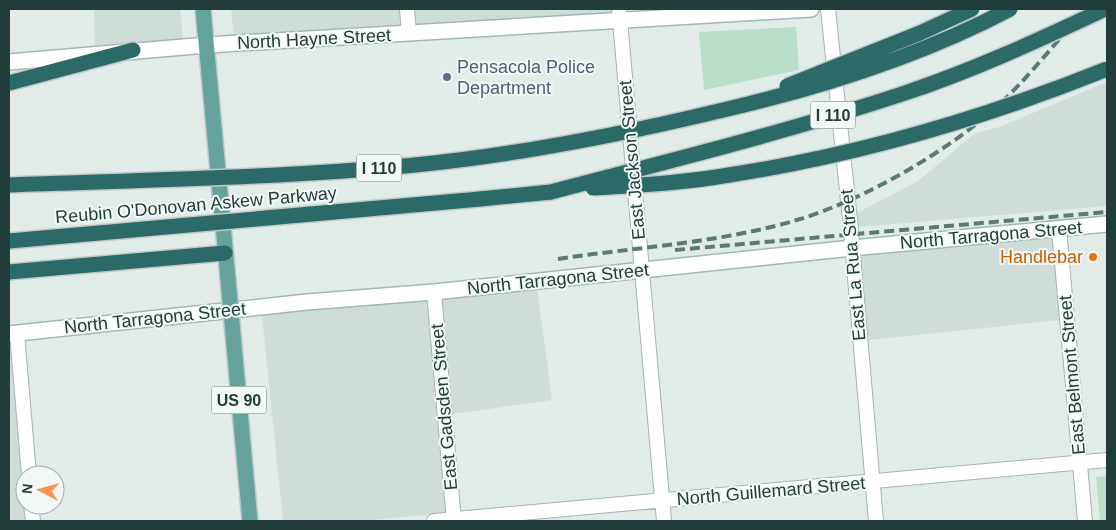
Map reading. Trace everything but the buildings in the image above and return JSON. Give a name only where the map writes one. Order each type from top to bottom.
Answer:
[{"type":"highway","points":[[745,105],[811,76],[920,33],[972,9]]},
{"type":"highway","points":[[745,105],[810,88],[885,63],[956,34],[1010,9]]},
{"type":"highway","name":"Reubin O'Donovan Askew Parkway","points":[[9,241],[551,192],[715,150],[903,94],[975,67],[1105,9]]},
{"type":"highway","points":[[9,83],[133,50]]},
{"type":"highway","points":[[551,192],[728,176],[846,152],[948,127],[1036,98],[1107,69]]},
{"type":"highway","name":"Reubin O'Donovan Askew Parkway","points":[[9,185],[269,176],[418,165],[516,152],[604,137],[745,105]]},
{"type":"highway","points":[[9,272],[225,253]]},
{"type":"main road","name":"US 90","points":[[203,9],[250,521]]},
{"type":"street","points":[[407,9],[409,33]]},
{"type":"street","name":"North Hayne Street","points":[[9,62],[133,50],[409,33],[619,14],[811,9]]},
{"type":"street","name":"East La Rua Street","points":[[828,9],[852,248],[876,521]]},
{"type":"street","name":"East Jackson Street","points":[[619,14],[664,521]]},
{"type":"street","name":"North Tarragona Street","points":[[13,334],[298,303],[434,292],[852,248],[1107,224]]},
{"type":"street","name":"East Belmont Street","points":[[1059,229],[1085,521]]},
{"type":"street","name":"East Gadsden Street","points":[[434,292],[454,520]]},
{"type":"street","points":[[13,334],[28,465]]},
{"type":"street","name":"North Guillemard Street","points":[[434,521],[1107,460]]},
{"type":"shaded area","points":[[94,9],[180,9],[183,40],[95,47]]},
{"type":"shaded area","points":[[231,9],[400,9],[401,27],[234,37]]},
{"type":"shaded area","points":[[415,9],[611,9],[612,13],[416,25]]},
{"type":"shaded area","points":[[1107,82],[1107,206],[858,227],[857,213],[918,181],[974,134],[999,127]]},
{"type":"shaded area","points":[[1052,236],[1060,320],[868,340],[860,254]]},
{"type":"shaded area","points":[[537,288],[552,400],[452,414],[442,298]]},
{"type":"shaded area","points":[[427,299],[446,513],[361,521],[283,521],[262,315]]},
{"type":"shaded area","points":[[10,340],[20,465],[15,465],[15,515],[25,515],[25,521],[9,521]]},
{"type":"green space","points":[[796,27],[799,70],[704,90],[699,32]]},
{"type":"green space","points":[[1107,476],[1107,521],[1100,521],[1096,477]]},
{"type":"railway","points":[[558,259],[678,244],[768,228],[823,211],[878,187],[906,172],[958,138],[1002,102],[1024,80],[1085,9]]},
{"type":"railway","points":[[675,250],[1107,212]]},
{"type":"place","name":"Pensacola Police Department","points":[[447,77]]},
{"type":"place","name":"Handlebar","points":[[1093,257]]}]
